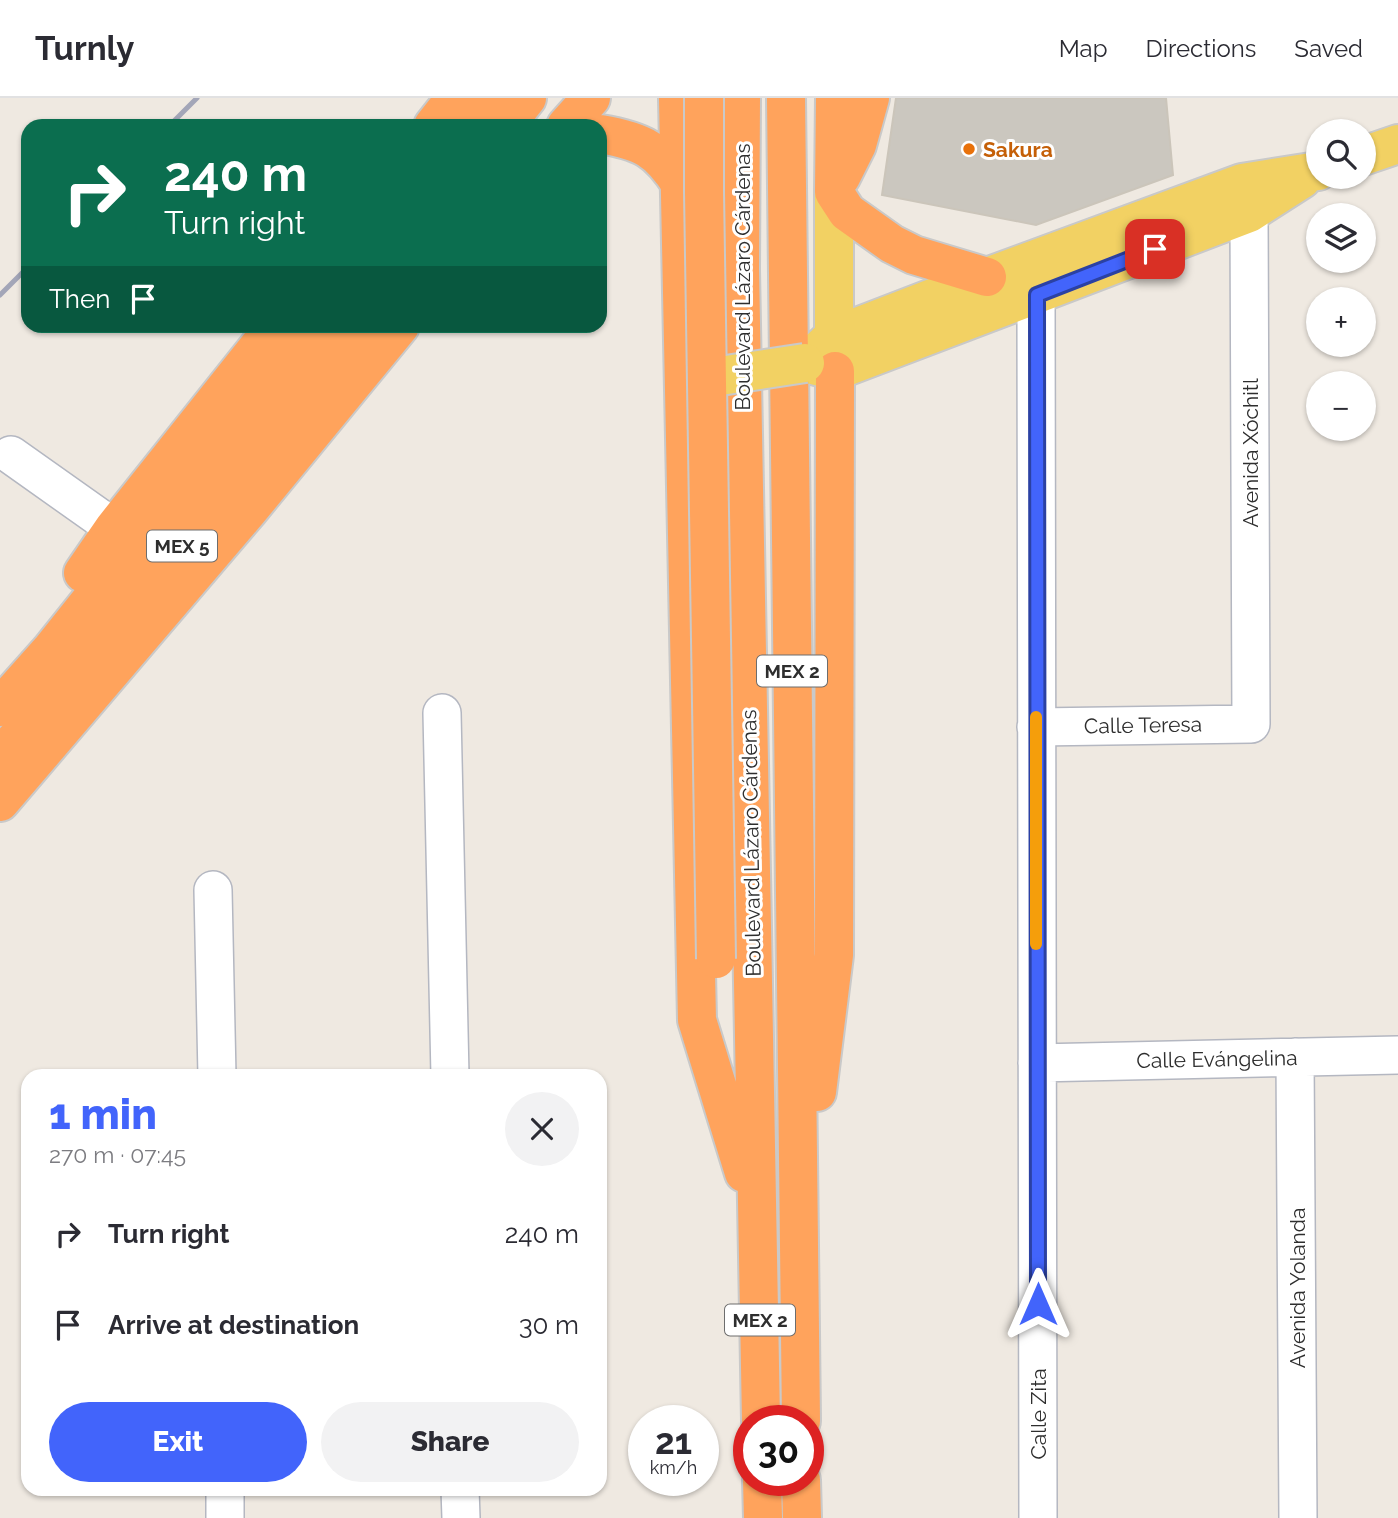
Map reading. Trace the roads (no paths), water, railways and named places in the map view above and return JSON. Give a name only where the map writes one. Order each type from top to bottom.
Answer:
[{"type":"highway","points":[[439,119],[456,98]]},
{"type":"highway","points":[[474,119],[491,98]]},
{"type":"highway","points":[[510,119],[527,98]]},
{"type":"highway","points":[[572,119],[591,98]]},
{"type":"highway","points":[[678,98],[681,185],[696,379],[697,1020],[758,1219]]},
{"type":"highway","points":[[704,98],[719,1088]]},
{"type":"highway","name":"Boulevard Lázaro Cárdenas","points":[[741,98],[741,283],[761,1405]]},
{"type":"highway","name":"Boulevard Lázaro Cárdenas","points":[[786,98],[801,1405]]},
{"type":"highway","points":[[785,175],[807,98]]},
{"type":"highway","points":[[835,98],[834,192],[847,212],[892,244],[914,255],[987,278]]},
{"type":"highway","points":[[834,192],[857,145],[870,98]]},
{"type":"highway","points":[[607,135],[646,146],[667,163],[681,185]]},
{"type":"highway","points":[[0,693],[30,643],[114,528],[269,333]]},
{"type":"highway","name":"MEX 5","points":[[0,707],[50,650],[304,333]]},
{"type":"highway","name":"MEX 5","points":[[0,757],[143,594],[247,465],[347,333]]},
{"type":"highway","points":[[0,802],[240,520],[394,333]]},
{"type":"highway","points":[[799,1243],[834,955],[825,357]]},
{"type":"highway","points":[[762,1496],[763,1518]]},
{"type":"highway","points":[[801,1496],[802,1518]]},
{"type":"main road","points":[[1376,152],[1398,144]]},
{"type":"main road","points":[[696,379],[825,357],[1306,176]]},
{"type":"main road","points":[[825,357],[834,192]]},
{"type":"main road","points":[[825,357],[987,278],[1034,278]]},
{"type":"street","name":"Avenida Xóchitl","points":[[1246,198],[1251,724]]},
{"type":"street","name":"Calle Zita","points":[[1034,278],[1038,1518]]},
{"type":"street","points":[[11,455],[114,528]]},
{"type":"street","points":[[442,713],[450,1069]]},
{"type":"street","name":"Calle Teresa","points":[[1035,727],[1251,724]]},
{"type":"street","points":[[213,890],[217,1069]]},
{"type":"street","name":"Calle Evángelina","points":[[1037,1063],[1398,1055]]},
{"type":"street","name":"Avenida Yolanda","points":[[1295,1057],[1298,1518]]},
{"type":"street","points":[[225,1496],[225,1518]]},
{"type":"street","points":[[460,1496],[461,1518]]},
{"type":"railway","points":[[176,119],[197,98]]},
{"type":"railway","points":[[0,295],[21,274]]},
{"type":"place","name":"Sakura","points":[[969,149]]}]
